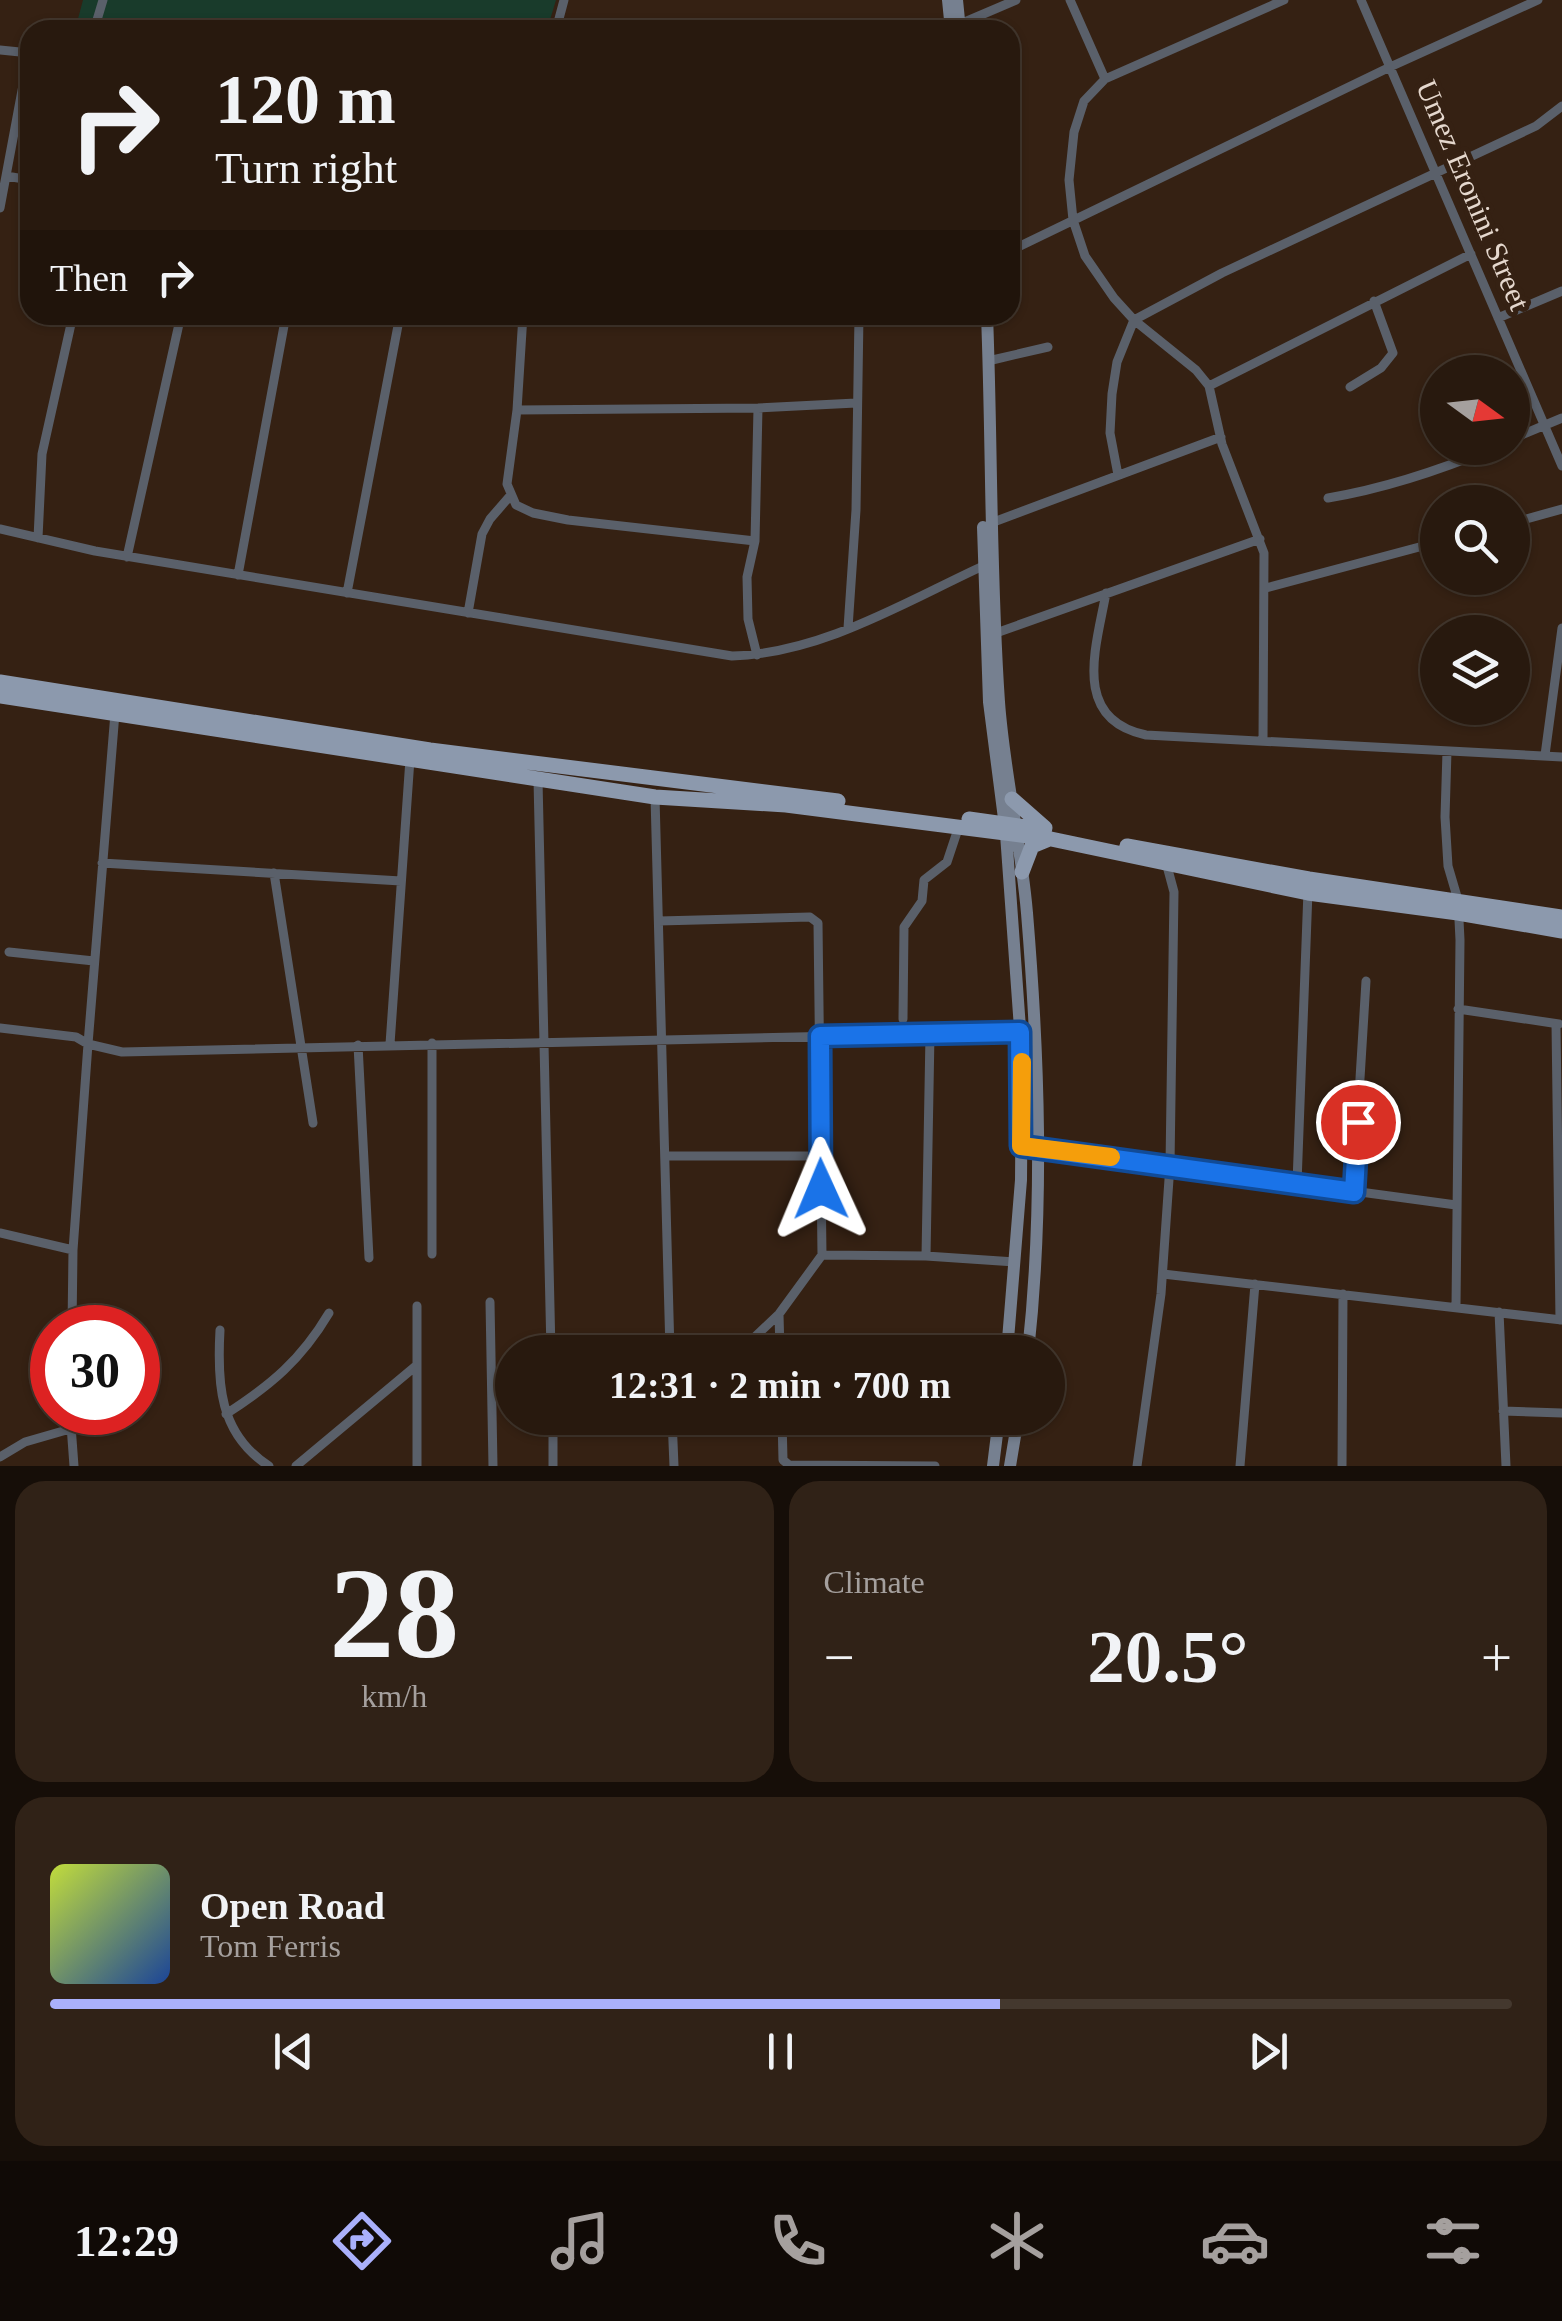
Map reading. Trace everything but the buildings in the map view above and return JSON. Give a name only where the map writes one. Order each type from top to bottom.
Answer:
[{"type":"main road","points":[[983,325],[983,566],[989,702],[1027,911],[1038,1147],[1036,1276],[1030,1335]]},
{"type":"main road","points":[[984,325],[999,705],[1012,799],[1010,829],[1020,1032],[1021,1146],[1009,1335]]},
{"type":"main road","points":[[0,682],[116,707],[410,759],[1010,829],[1308,886]]},
{"type":"main road","points":[[0,696],[116,707],[508,768],[538,780],[656,797],[786,805],[1010,829]]},
{"type":"main road","points":[[1012,799],[1052,836],[1167,866],[1562,918]]},
{"type":"main road","points":[[1022,872],[1032,846],[1052,836]]},
{"type":"main road","points":[[1458,906],[1562,931]]},
{"type":"main road","points":[[993,1466],[997,1435]]},
{"type":"main road","points":[[1010,1466],[1015,1435]]},
{"type":"street","points":[[974,20],[1016,0]]},
{"type":"street","points":[[1070,0],[1104,79]]},
{"type":"street","points":[[1264,741],[1264,553],[1220,437],[1209,386],[1196,370],[1134,320],[1085,256],[1073,220],[1069,180],[1074,132],[1084,101],[1104,79],[1284,0]]},
{"type":"street","name":"Umez Eronini Street","points":[[1361,0],[1562,466]]},
{"type":"street","points":[[1020,246],[1538,0]]},
{"type":"street","points":[[0,208],[5,158],[20,95]]},
{"type":"street","points":[[1118,475],[1110,433],[1112,394],[1117,362],[1134,320],[1222,273],[1536,126],[1562,106]]},
{"type":"street","points":[[1551,114],[1562,123]]},
{"type":"street","points":[[6,176],[20,178]]},
{"type":"street","points":[[1209,386],[1471,254]]},
{"type":"street","points":[[1498,318],[1562,291]]},
{"type":"street","points":[[1350,387],[1381,368],[1393,353],[1374,301]]},
{"type":"street","points":[[38,538],[42,454],[71,325]]},
{"type":"street","points":[[127,557],[179,325]]},
{"type":"street","points":[[238,575],[284,325]]},
{"type":"street","points":[[346,593],[398,325]]},
{"type":"street","points":[[523,325],[507,484],[516,505],[550,516],[755,541]]},
{"type":"street","points":[[848,628],[856,510],[859,325]]},
{"type":"street","points":[[988,361],[1048,347]]},
{"type":"street","points":[[517,410],[856,403]]},
{"type":"street","points":[[757,655],[748,620],[747,577],[755,541],[758,408]]},
{"type":"street","points":[[1530,431],[1562,418]]},
{"type":"street","points":[[991,522],[1220,437]]},
{"type":"street","points":[[1328,498],[1382,489],[1451,465]]},
{"type":"street","points":[[468,613],[482,534],[510,496]]},
{"type":"street","points":[[1530,518],[1562,510]]},
{"type":"street","points":[[0,529],[127,557],[732,656],[757,655],[834,636],[983,566]]},
{"type":"street","points":[[996,633],[1260,540]]},
{"type":"street","points":[[1266,588],[1420,547]]},
{"type":"street","points":[[1106,594],[1092,681],[1097,700],[1112,721],[1126,731],[1562,757]]},
{"type":"street","points":[[1545,755],[1562,628]]},
{"type":"street","points":[[72,1305],[88,1044],[116,707]]},
{"type":"street","points":[[1447,752],[1448,866],[1458,906],[1456,1306]]},
{"type":"street","points":[[390,1044],[410,759]]},
{"type":"street","points":[[538,780],[551,1335]]},
{"type":"street","points":[[656,797],[670,1335]]},
{"type":"street","points":[[903,1019],[904,927],[920,905],[924,880],[948,862],[959,826]]},
{"type":"street","points":[[102,863],[401,881]]},
{"type":"street","points":[[1137,1466],[1163,1274],[1170,1165],[1174,892],[1167,866]]},
{"type":"street","points":[[274,873],[313,1123]]},
{"type":"street","points":[[1297,1184],[1308,886]]},
{"type":"street","points":[[659,922],[814,918],[818,924],[822,1255],[779,1314],[757,1335]]},
{"type":"street","points":[[9,952],[94,962]]},
{"type":"street","points":[[1354,1192],[1366,981]]},
{"type":"street","points":[[1163,1274],[1561,1320],[1559,1024],[1458,1008]]},
{"type":"street","points":[[0,1028],[76,1037],[122,1052],[1020,1032]]},
{"type":"street","points":[[926,1256],[930,1034]]},
{"type":"street","points":[[432,1043],[432,1254]]},
{"type":"street","points":[[358,1045],[370,1258]]},
{"type":"street","points":[[1021,1146],[1456,1205]]},
{"type":"street","points":[[666,1156],[820,1156]]},
{"type":"street","points":[[0,1233],[73,1250]]},
{"type":"street","points":[[822,1255],[1015,1262]]},
{"type":"street","points":[[1240,1466],[1255,1284]]},
{"type":"street","points":[[1342,1466],[1343,1294]]},
{"type":"street","points":[[490,1302],[493,1466]]},
{"type":"street","points":[[417,1306],[417,1466]]},
{"type":"street","points":[[1499,1312],[1506,1466]]},
{"type":"street","points":[[226,1414],[272,1384],[298,1358],[329,1313]]},
{"type":"street","points":[[779,1314],[780,1335]]},
{"type":"street","points":[[220,1330],[220,1381],[226,1414],[242,1441],[269,1466]]},
{"type":"street","points":[[296,1466],[417,1364]]},
{"type":"street","points":[[1503,1410],[1562,1413]]},
{"type":"street","points":[[0,1456],[25,1442],[49,1435]]},
{"type":"street","points":[[71,1435],[74,1466]]},
{"type":"street","points":[[553,1435],[554,1466]]},
{"type":"street","points":[[673,1435],[674,1466]]},
{"type":"street","points":[[782,1435],[783,1460],[789,1465],[935,1466]]},
{"type":"green space","points":[[83,0],[556,0],[550,20],[78,20]]},
{"type":"slow traffic","points":[[1022,1062],[1021,1146],[1111,1157]]},
{"type":"route","points":[[821,1189],[820,1036],[1020,1032],[1021,1146],[1354,1192],[1358,1122]]}]
